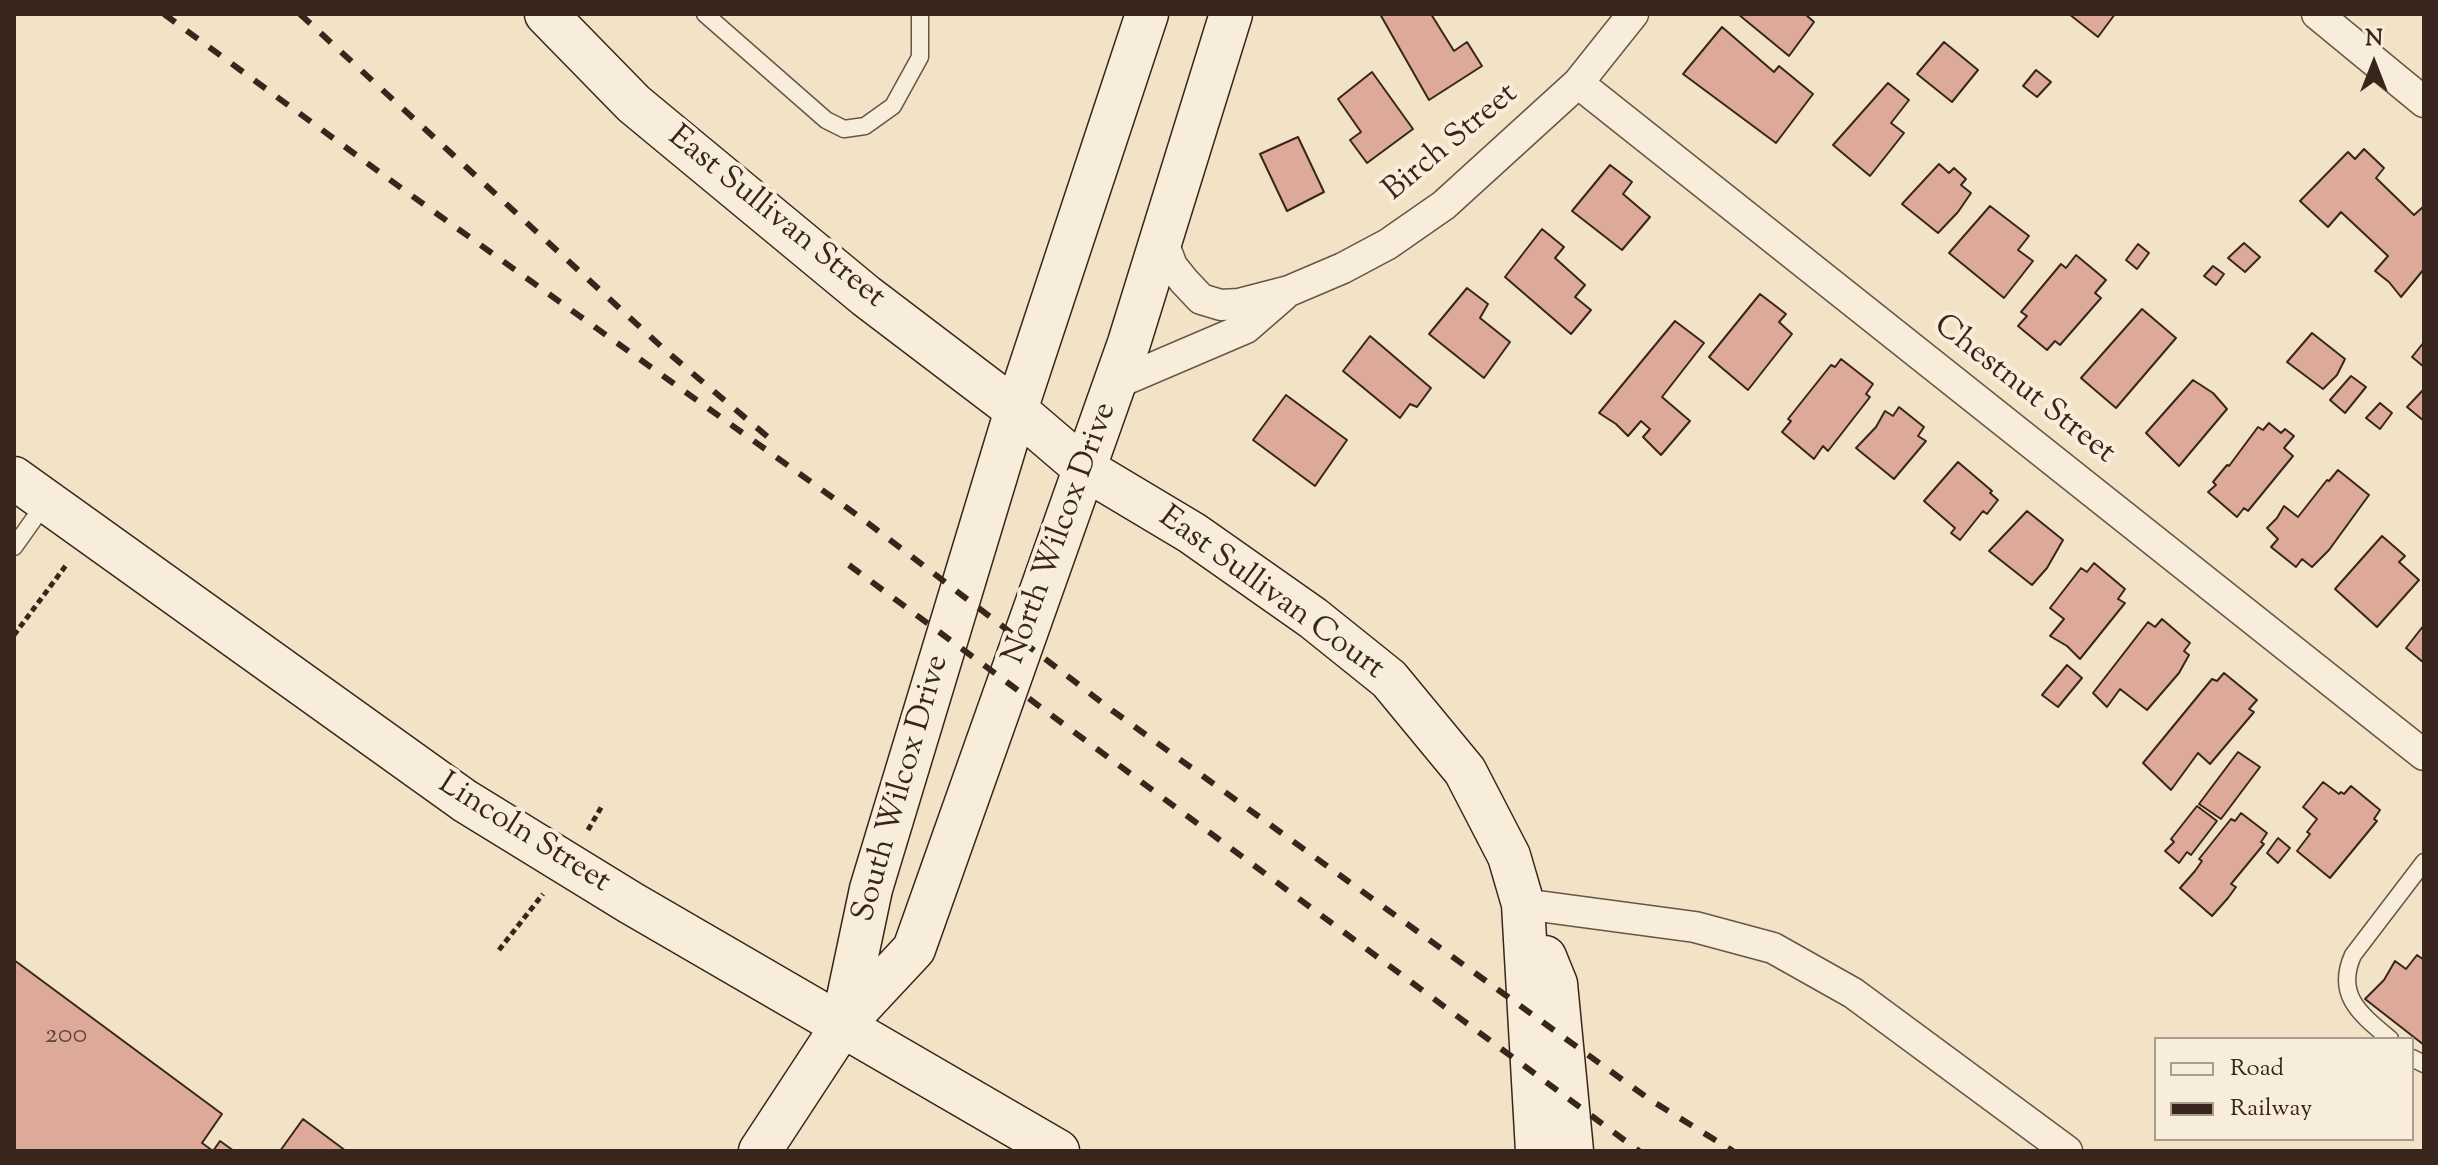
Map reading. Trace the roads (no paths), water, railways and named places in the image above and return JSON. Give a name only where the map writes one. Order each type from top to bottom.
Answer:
[{"type":"main road","name":"East Sullivan Street","points":[[546,14],[634,104],[866,296],[1016,410]]},
{"type":"main road","points":[[1016,410],[1147,14]]},
{"type":"main road","name":"North Wilcox Drive","points":[[842,1026],[914,949],[1115,384],[1231,14]]},
{"type":"main road","name":"East Sullivan Court","points":[[1016,410],[1085,469],[1192,533],[1313,618],[1389,679],[1465,771],[1509,856],[1523,904],[1537,1151]]},
{"type":"main road","name":"South Wilcox Drive","points":[[760,1151],[842,1026],[871,889],[1016,410]]},
{"type":"main road","name":"Lincoln Street","points":[[30,490],[465,801],[631,903],[1058,1151]]},
{"type":"main road","points":[[1523,904],[1556,984],[1572,1151]]},
{"type":"street","name":"Birch Street","points":[[1162,240],[1172,266],[1201,299],[1221,305],[1239,304],[1289,291],[1343,268],[1388,244],[1444,205],[1578,83],[1633,14]]},
{"type":"street","points":[[2317,14],[2424,102]]},
{"type":"street","name":"Chestnut Street","points":[[1578,83],[2424,755]]},
{"type":"street","name":"Birch Street","points":[[1115,384],[1246,328],[1289,291]]},
{"type":"street","points":[[1523,904],[1695,927],[1773,948],[1853,993],[2067,1151]]},
{"type":"lane","points":[[705,14],[826,120],[844,129],[865,126],[893,106],[920,57],[920,14]]},
{"type":"lane","points":[[14,547],[30,490]]},
{"type":"lane","points":[[2388,1037],[2350,999],[2346,971],[2353,955],[2424,862]]},
{"type":"railway","points":[[164,14],[864,520],[1113,711],[1649,1099],[1733,1151]]},
{"type":"railway","points":[[300,14],[665,350],[775,443]]},
{"type":"railway","points":[[849,565],[1639,1151]]}]
